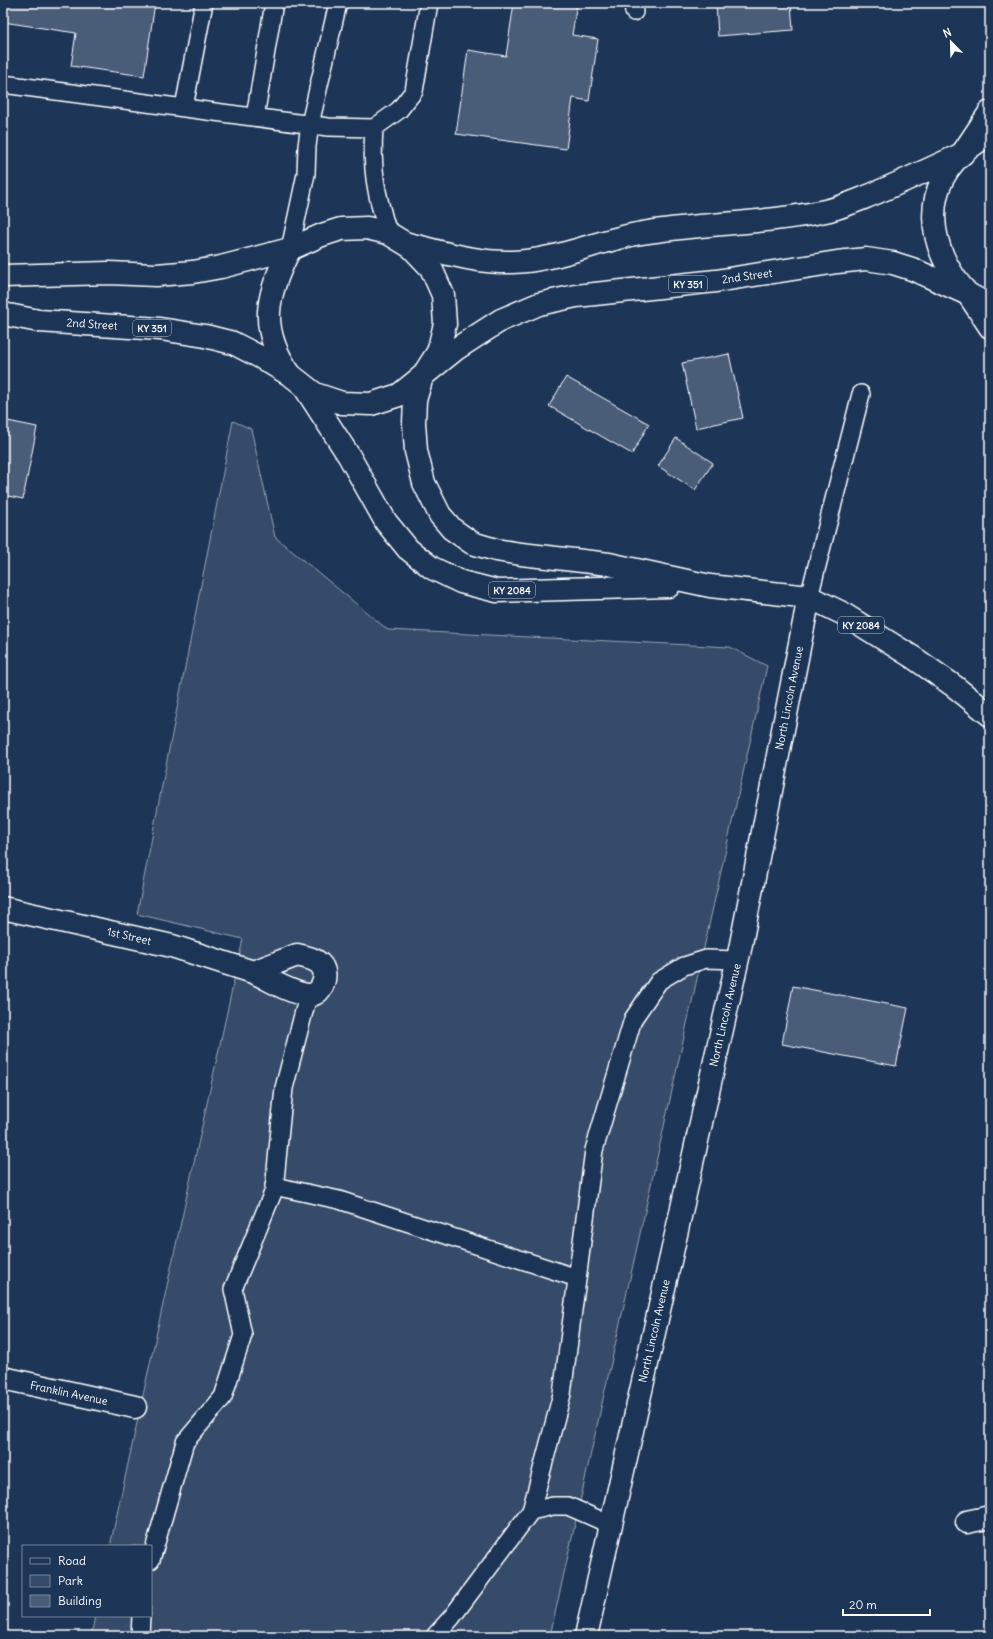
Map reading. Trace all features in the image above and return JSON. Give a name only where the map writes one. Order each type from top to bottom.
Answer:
[{"type":"main road","points":[[962,154],[990,112]]},
{"type":"main road","name":"2nd Street","points":[[968,294],[954,278],[945,263],[937,239],[934,220],[935,201],[942,178],[953,163],[962,154],[990,135]]},
{"type":"main road","name":"2nd Street","points":[[3,276],[108,274],[156,275],[193,272],[221,267],[290,249],[322,235],[341,229],[368,228],[397,238],[484,262],[513,262],[552,257],[641,233],[777,220],[827,211],[908,179],[962,154]]},
{"type":"main road","name":"2nd Street","points":[[397,238],[411,247],[431,268],[443,295],[445,324],[438,352],[422,377]]},
{"type":"main road","name":"2nd Street","points":[[290,249],[278,272],[269,302],[268,316],[276,352],[297,380]]},
{"type":"main road","name":"2nd Street","points":[[3,314],[39,321],[160,329],[205,336],[233,343],[262,358],[297,380],[315,394],[342,403],[371,404],[399,394],[456,349],[500,320],[539,304],[576,296],[716,281],[837,262],[866,259],[893,263],[912,269],[968,294],[990,306]]},
{"type":"main road","points":[[968,294],[990,327]]},
{"type":"main road","name":"KY 2084","points":[[422,377],[414,400],[414,423],[416,452],[424,483],[440,515],[452,529],[472,543],[496,550],[521,554],[609,564],[710,586],[809,597],[842,613],[914,658],[954,686],[990,715]]},
{"type":"main road","name":"KY 2084","points":[[297,380],[349,456],[386,522],[408,549],[432,568],[461,582],[497,591],[629,586],[710,586]]},
{"type":"main road","name":"North Lincoln Avenue","points":[[586,1636],[737,960],[809,597]]},
{"type":"main road","name":"1st Street","points":[[3,908],[172,946],[253,972],[308,996]]},
{"type":"main road","points":[[253,972],[297,955],[314,960],[321,965],[325,975],[324,984],[317,993],[308,996]]},
{"type":"main road","name":"Franklin Avenue","points":[[3,1378],[135,1407]]},
{"type":"main road","points":[[967,1522],[990,1516]]},
{"type":"lane","points":[[184,107],[204,3]]},
{"type":"lane","points":[[255,117],[274,3]]},
{"type":"lane","points":[[290,249],[306,174],[307,146],[310,124],[338,3]]},
{"type":"lane","points":[[3,84],[328,127],[374,128],[399,110],[414,91],[429,3]]},
{"type":"lane","points":[[374,128],[372,152],[374,177],[379,202],[397,238]]},
{"type":"lane","name":"North Lincoln Avenue","points":[[809,597],[861,394]]},
{"type":"lane","points":[[435,1636],[452,1617],[532,1511],[562,1394],[594,1150],[633,1019],[659,981],[684,966],[706,959],[737,960]]},
{"type":"lane","points":[[152,1557],[185,1442],[223,1397],[243,1335],[234,1289],[274,1186],[284,1088],[308,996]]},
{"type":"lane","points":[[274,1186],[339,1200],[577,1278]]},
{"type":"lane","points":[[532,1511],[553,1506],[568,1506],[612,1525]]},
{"type":"lane","points":[[140,1636],[141,1617]]},
{"type":"green space","points":[[233,421],[251,429],[275,537],[388,630],[730,647],[767,666],[550,1636],[91,1636],[95,1617],[152,1617],[152,1545],[110,1545],[243,939],[137,914]]},
{"type":"building","points":[[3,3],[155,3],[144,76],[71,66],[76,33],[3,22]]},
{"type":"building","points":[[514,3],[577,3],[572,35],[598,39],[589,101],[573,98],[566,149],[456,134],[468,50],[506,56]]},
{"type":"building","points":[[716,3],[791,3],[793,30],[718,36]]},
{"type":"building","points":[[729,354],[743,418],[696,428],[682,363]]},
{"type":"building","points":[[566,377],[649,424],[632,454],[549,406]]},
{"type":"building","points":[[3,420],[37,427],[23,499],[3,495]]},
{"type":"building","points":[[676,438],[713,463],[695,490],[658,466]]},
{"type":"building","points":[[793,986],[908,1008],[896,1066],[782,1044]]}]
